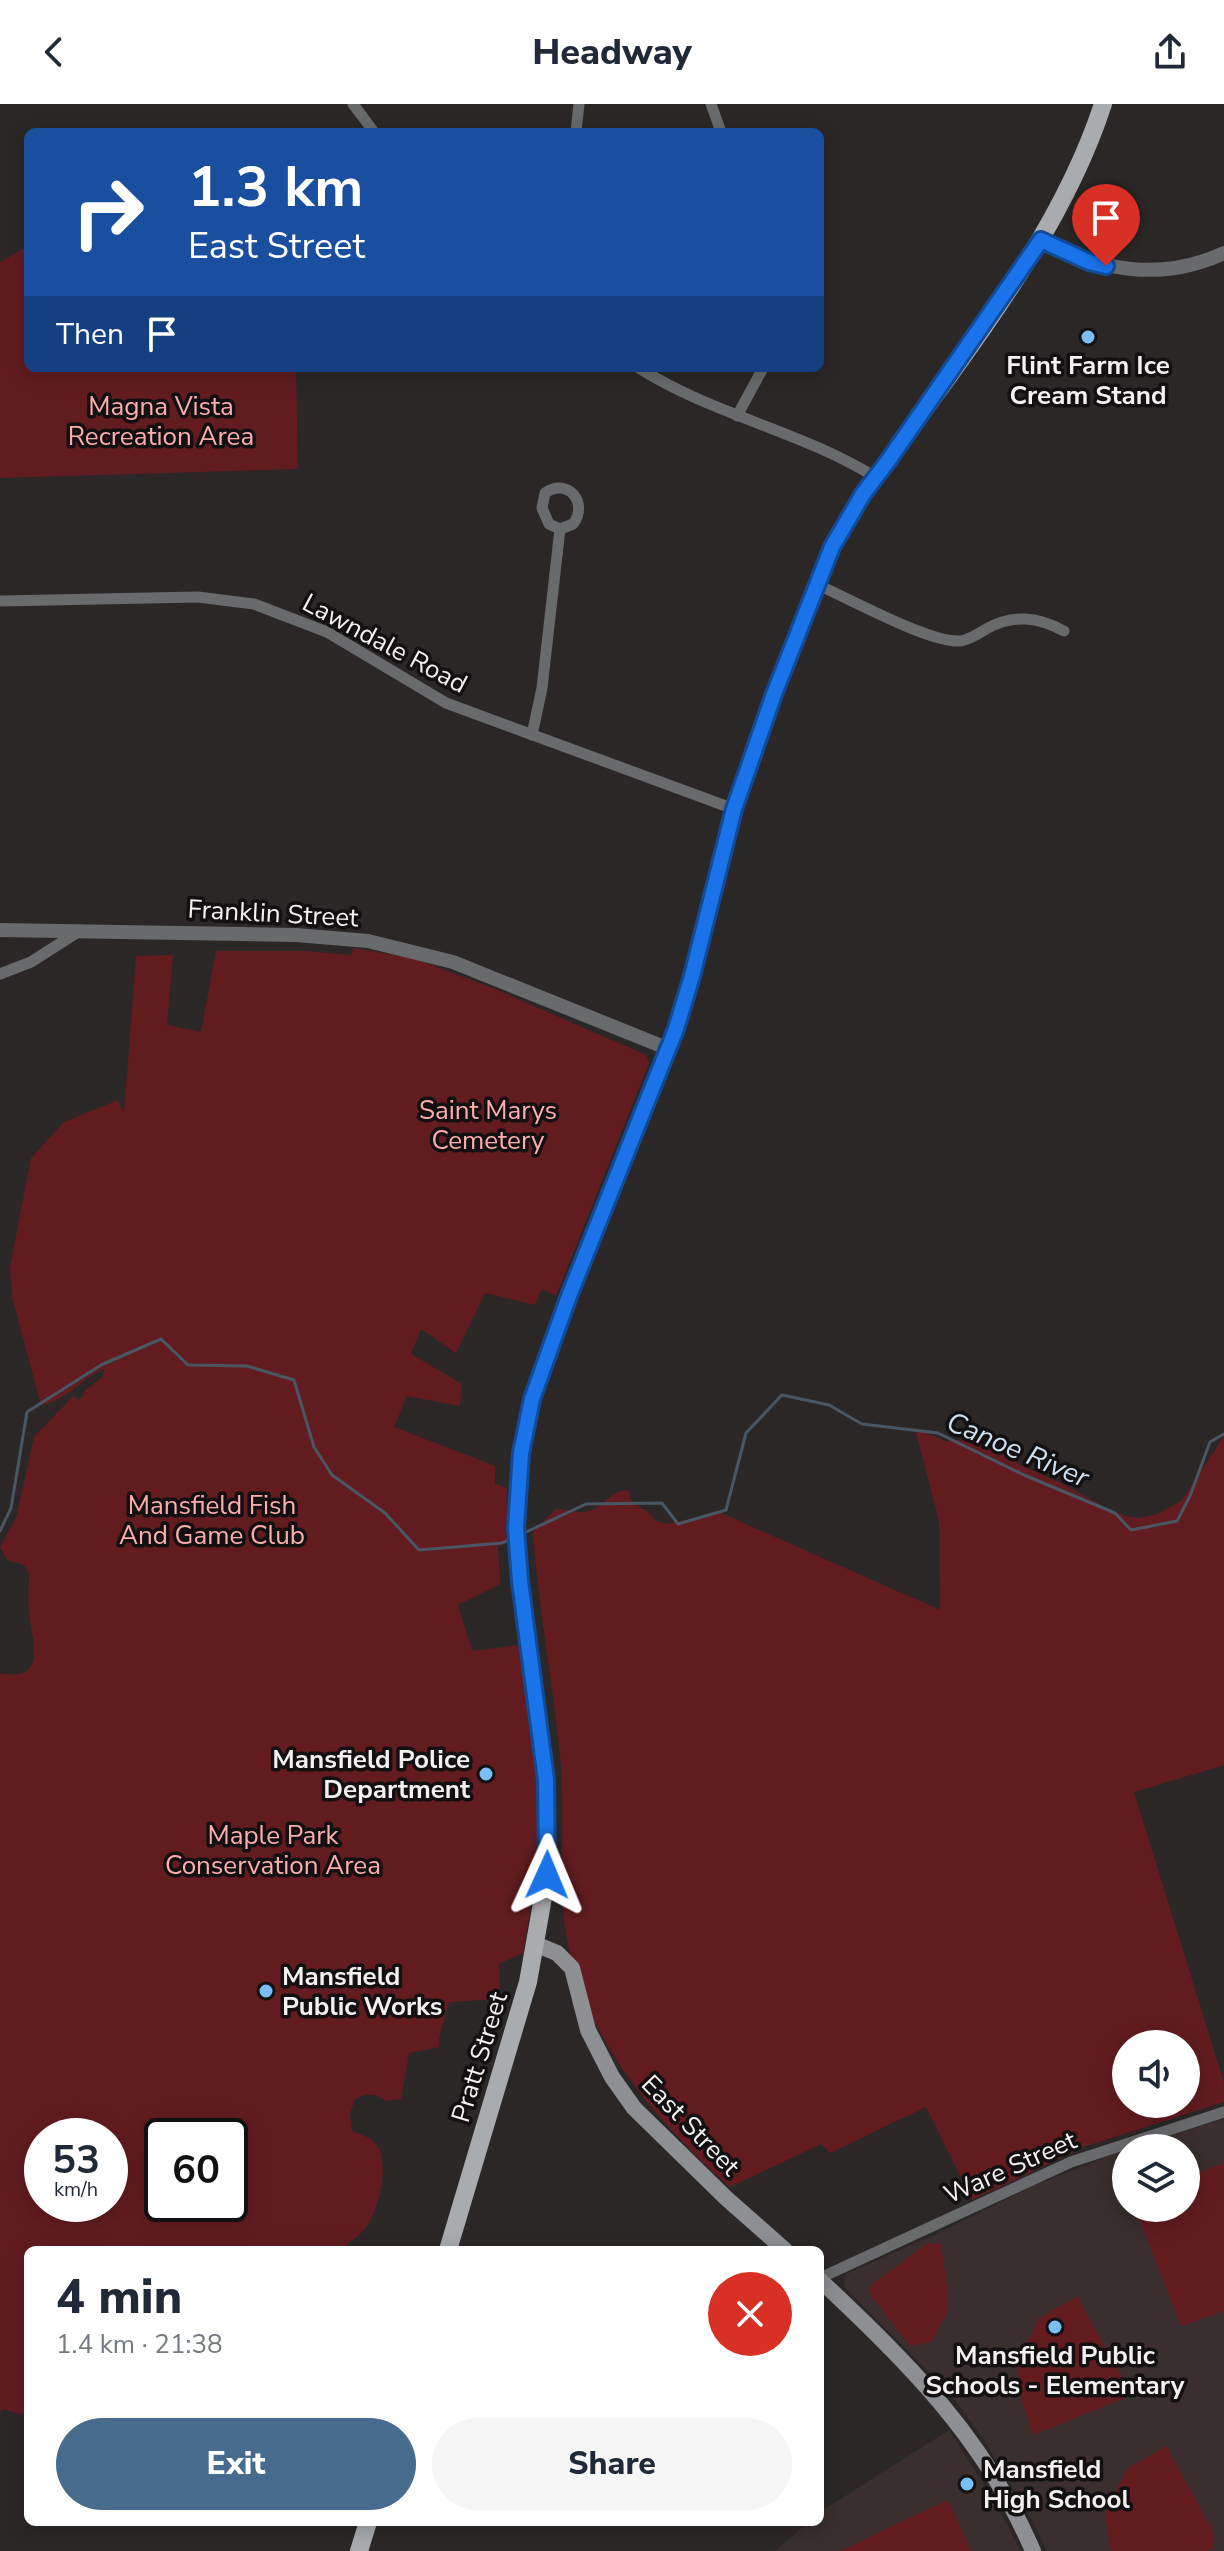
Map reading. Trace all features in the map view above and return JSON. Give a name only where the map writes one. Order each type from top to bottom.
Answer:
[{"type":"main road","points":[[669,1049],[692,976],[734,809],[816,584],[842,528],[875,477],[1041,240],[1088,145],[1103,104]]},
{"type":"main road","name":"Pratt Street","points":[[449,2246],[528,1982],[547,1875],[546,1780],[516,1537],[521,1453],[538,1378],[669,1049]]},
{"type":"main road","name":"East Street","points":[[535,1944],[557,1953],[572,1968],[588,2030],[612,2077],[634,2108],[706,2180],[780,2246]]},
{"type":"main road","points":[[824,2283],[905,2361],[940,2400],[986,2464],[1033,2551]]},
{"type":"main road","points":[[359,2551],[367,2526]]},
{"type":"street","points":[[353,104],[371,128]]},
{"type":"street","points":[[576,128],[579,104]]},
{"type":"street","points":[[711,104],[720,128]]},
{"type":"street","points":[[1041,240],[1089,262],[1124,269],[1189,266],[1224,253]]},
{"type":"street","points":[[646,372],[677,390],[833,454],[875,477]]},
{"type":"street","points":[[737,416],[761,372]]},
{"type":"street","points":[[532,735],[542,688],[560,529]]},
{"type":"street","points":[[816,584],[917,630],[960,641],[1013,619],[1031,618],[1064,631]]},
{"type":"street","name":"Lawndale Road","points":[[0,601],[198,597],[254,604],[327,632],[446,703],[734,809]]},
{"type":"street","name":"Franklin Street","points":[[0,930],[320,935],[396,947],[453,962],[669,1049]]},
{"type":"street","points":[[0,974],[31,962],[82,930]]},
{"type":"street","name":"Ware Street","points":[[824,2277],[1071,2162],[1224,2112]]},
{"type":"shaded area","name":"Mansfield Public Schools - Elementary","points":[[1224,2119],[1224,2551],[1047,2551],[984,2440],[949,2392],[845,2288],[844,2280],[846,2274],[1031,2187],[1112,2155],[1112,2222],[1200,2222],[1200,2134],[1175,2134]]},
{"type":"shaded area","points":[[949,2430],[993,2499],[1021,2551],[775,2551],[804,2526],[824,2526],[824,2509]]},
{"type":"green space","name":"Magna Vista Recreation Area","points":[[24,248],[24,372],[296,372],[298,469],[0,478],[0,262]]},
{"type":"green space","points":[[354,948],[412,958],[490,987],[646,1055],[649,1063],[556,1296],[542,1289],[535,1305],[485,1293],[456,1353],[421,1329],[411,1354],[462,1384],[460,1406],[407,1396],[394,1427],[495,1466],[495,1484],[507,1488],[507,1541],[498,1546],[500,1584],[458,1605],[472,1651],[520,1645],[533,1733],[538,1808],[530,1912],[523,1953],[499,1964],[500,1999],[449,2002],[439,2047],[409,2053],[401,2099],[386,2101],[371,2095],[355,2099],[350,2114],[352,2131],[375,2143],[380,2151],[383,2175],[378,2202],[359,2235],[347,2246],[24,2246],[24,2415],[2,2409],[0,2413],[0,1673],[25,1672],[34,1658],[34,1647],[29,1612],[29,1574],[24,1565],[7,1560],[0,1547],[16,1518],[34,1437],[73,1396],[79,1400],[85,1390],[103,1377],[104,1369],[59,1399],[41,1405],[12,1297],[10,1267],[31,1158],[64,1122],[118,1100],[124,1113],[136,956],[173,955],[167,1025],[201,1032],[216,951],[305,951],[351,955]]},
{"type":"green space","points":[[915,1429],[946,1441],[981,1439],[1022,1466],[1106,1508],[1139,1518],[1158,1514],[1182,1500],[1224,1436],[1224,1765],[1134,1792],[1224,2083],[1224,2102],[1200,2110],[1200,2030],[1112,2030],[1112,2118],[1174,2118],[1124,2134],[1112,2134],[1112,2138],[1086,2146],[972,2200],[926,2107],[830,2153],[821,2144],[730,2187],[699,2159],[643,2097],[598,2028],[581,1990],[569,1950],[563,1908],[560,1756],[533,1532],[556,1509],[589,1511],[612,1495],[628,1491],[632,1502],[656,1521],[667,1524],[721,1513],[940,1610],[939,1521]]},
{"type":"green space","points":[[1224,2163],[1224,2311],[1181,2326],[1140,2222],[1200,2222],[1200,2172]]},
{"type":"green space","points":[[928,2243],[941,2244],[947,2313],[931,2342],[910,2346],[870,2294],[870,2286]]},
{"type":"green space","points":[[1077,2296],[1124,2381],[1125,2398],[1033,2435],[1022,2402],[1017,2364],[1038,2319]]},
{"type":"green space","points":[[1166,2446],[1213,2531],[1214,2548],[1206,2551],[1111,2551],[1105,2513],[1127,2469]]},
{"type":"green space","points":[[948,2500],[971,2551],[839,2551]]},
{"type":"waterway","name":"Canoe River","points":[[0,1531],[11,1508],[27,1412],[101,1365],[161,1339],[188,1365],[247,1366],[294,1380],[314,1447],[332,1475],[385,1513],[419,1550],[509,1540]]},
{"type":"waterway","name":"Canoe River","points":[[524,1533],[586,1504],[662,1503],[678,1524],[726,1510],[746,1433],[782,1395],[829,1405],[862,1424],[938,1433],[1024,1475],[1115,1513],[1131,1530],[1177,1521],[1210,1442],[1224,1434]]},
{"type":"place","name":"Flint Farm Ice Cream Stand","points":[[1088,337]]},
{"type":"place","name":"Mansfield Police Department","points":[[486,1774]]},
{"type":"place","name":"Mansfield Public Works","points":[[266,1991]]},
{"type":"place","name":"Mansfield Public Schools - Elementary","points":[[1055,2327]]},
{"type":"place","name":"Mansfield High School","points":[[967,2484]]},
{"type":"route","points":[[547,1875],[546,1780],[516,1528],[524,1435],[544,1361],[676,1029],[745,774],[816,584],[842,528],[1041,240],[1089,262],[1106,266]]},
{"type":"park label","name":"Saint Marys Cemetery","points":[[488,1125]]},
{"type":"park label","name":"Mansfield Fish And Game Club","points":[[212,1520]]},
{"type":"park label","name":"Maple Park Conservation Area","points":[[273,1850]]}]
